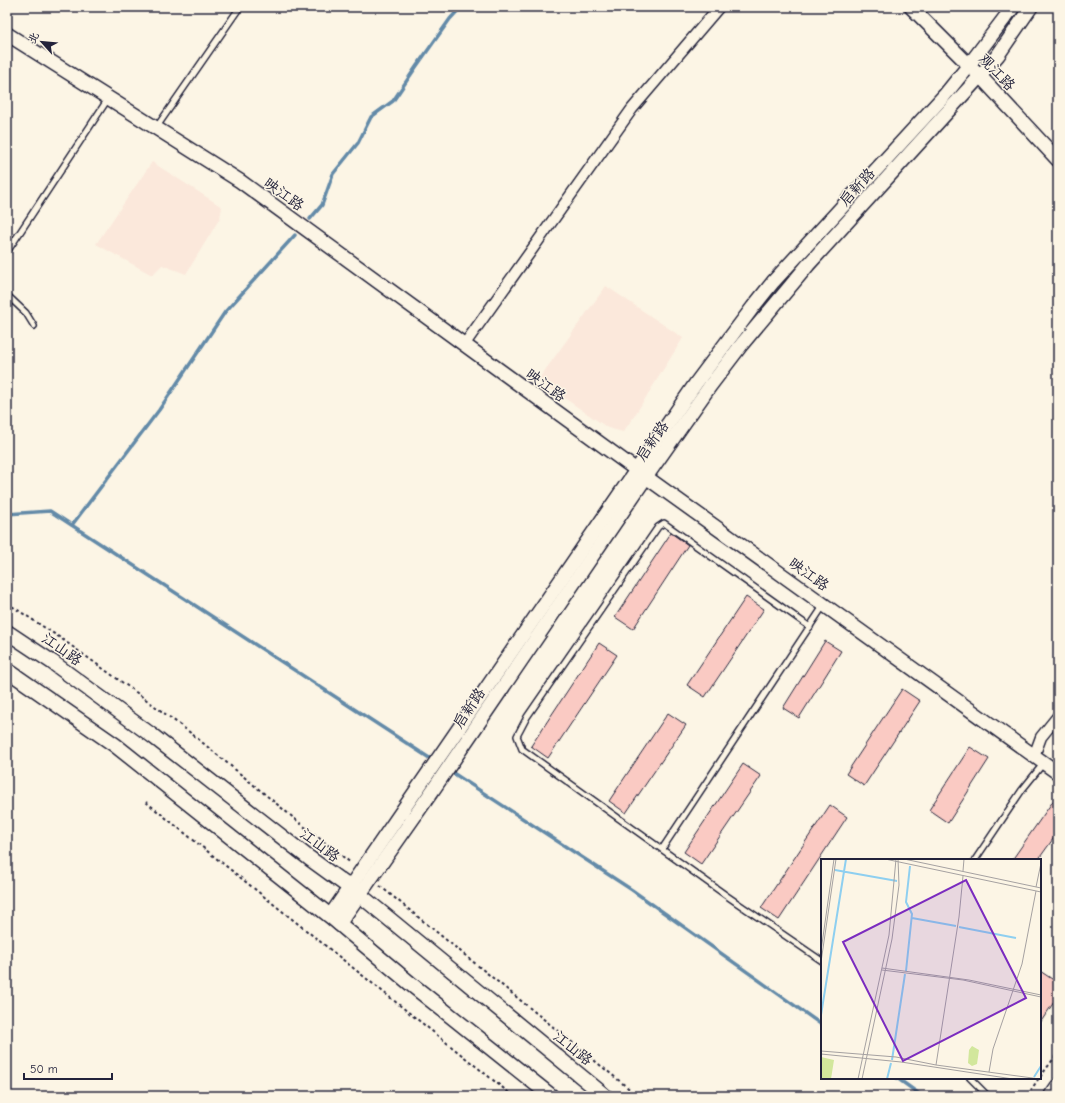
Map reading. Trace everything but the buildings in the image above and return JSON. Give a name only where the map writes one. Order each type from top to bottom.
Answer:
[{"type":"main road","name":"江山路","points":[[7,632],[52,662],[154,737],[309,858],[355,891],[605,1096]]},
{"type":"main road","points":[[7,670],[115,745],[551,1096]]},
{"type":"main road","points":[[1051,1096],[1058,1086]]},
{"type":"street","points":[[464,345],[632,109],[719,7]]},
{"type":"street","name":"观江路","points":[[911,7],[980,76],[1058,160]]},
{"type":"street","name":"启新路","points":[[334,920],[428,786],[641,474],[696,383],[773,282],[944,96],[1013,7]]},
{"type":"street","name":"启新路","points":[[641,474],[768,311],[808,264],[980,76],[998,54],[1031,7]]},
{"type":"street","name":"映江路","points":[[7,34],[240,181],[641,474],[1058,773]]},
{"type":"street","points":[[1039,760],[1041,737],[1058,716]]},
{"type":"lane","points":[[156,128],[240,7]]},
{"type":"lane","points":[[7,252],[109,98]]},
{"type":"lane","points":[[7,295],[26,313],[34,326]]},
{"type":"lane","points":[[810,627],[664,522],[658,527],[527,717],[517,736],[522,749],[821,960]]},
{"type":"lane","points":[[662,849],[824,605]]},
{"type":"lane","points":[[976,859],[1022,790],[1039,760]]},
{"type":"lane","points":[[971,1079],[988,1096]]},
{"type":"path","points":[[7,603],[65,642],[192,734],[638,1096]]},
{"type":"path","points":[[146,802],[513,1096]]},
{"type":"path","points":[[1041,1077],[1058,1053]]},
{"type":"path","points":[[1027,1096],[1039,1079]]},
{"type":"shaded area","points":[[152,162],[222,207],[220,218],[186,274],[162,265],[152,275],[96,244]]},
{"type":"shaded area","points":[[606,286],[683,338],[623,432],[608,428],[538,380]]},
{"type":"waterway","points":[[310,219],[322,205],[333,174],[358,143],[371,117],[393,101],[450,19],[461,7]]},
{"type":"waterway","points":[[72,525],[159,410],[225,312],[295,235]]},
{"type":"waterway","points":[[7,514],[50,511],[434,761]]},
{"type":"waterway","points":[[450,771],[632,890],[821,1024]]},
{"type":"waterway","points":[[898,1079],[922,1096]]}]
